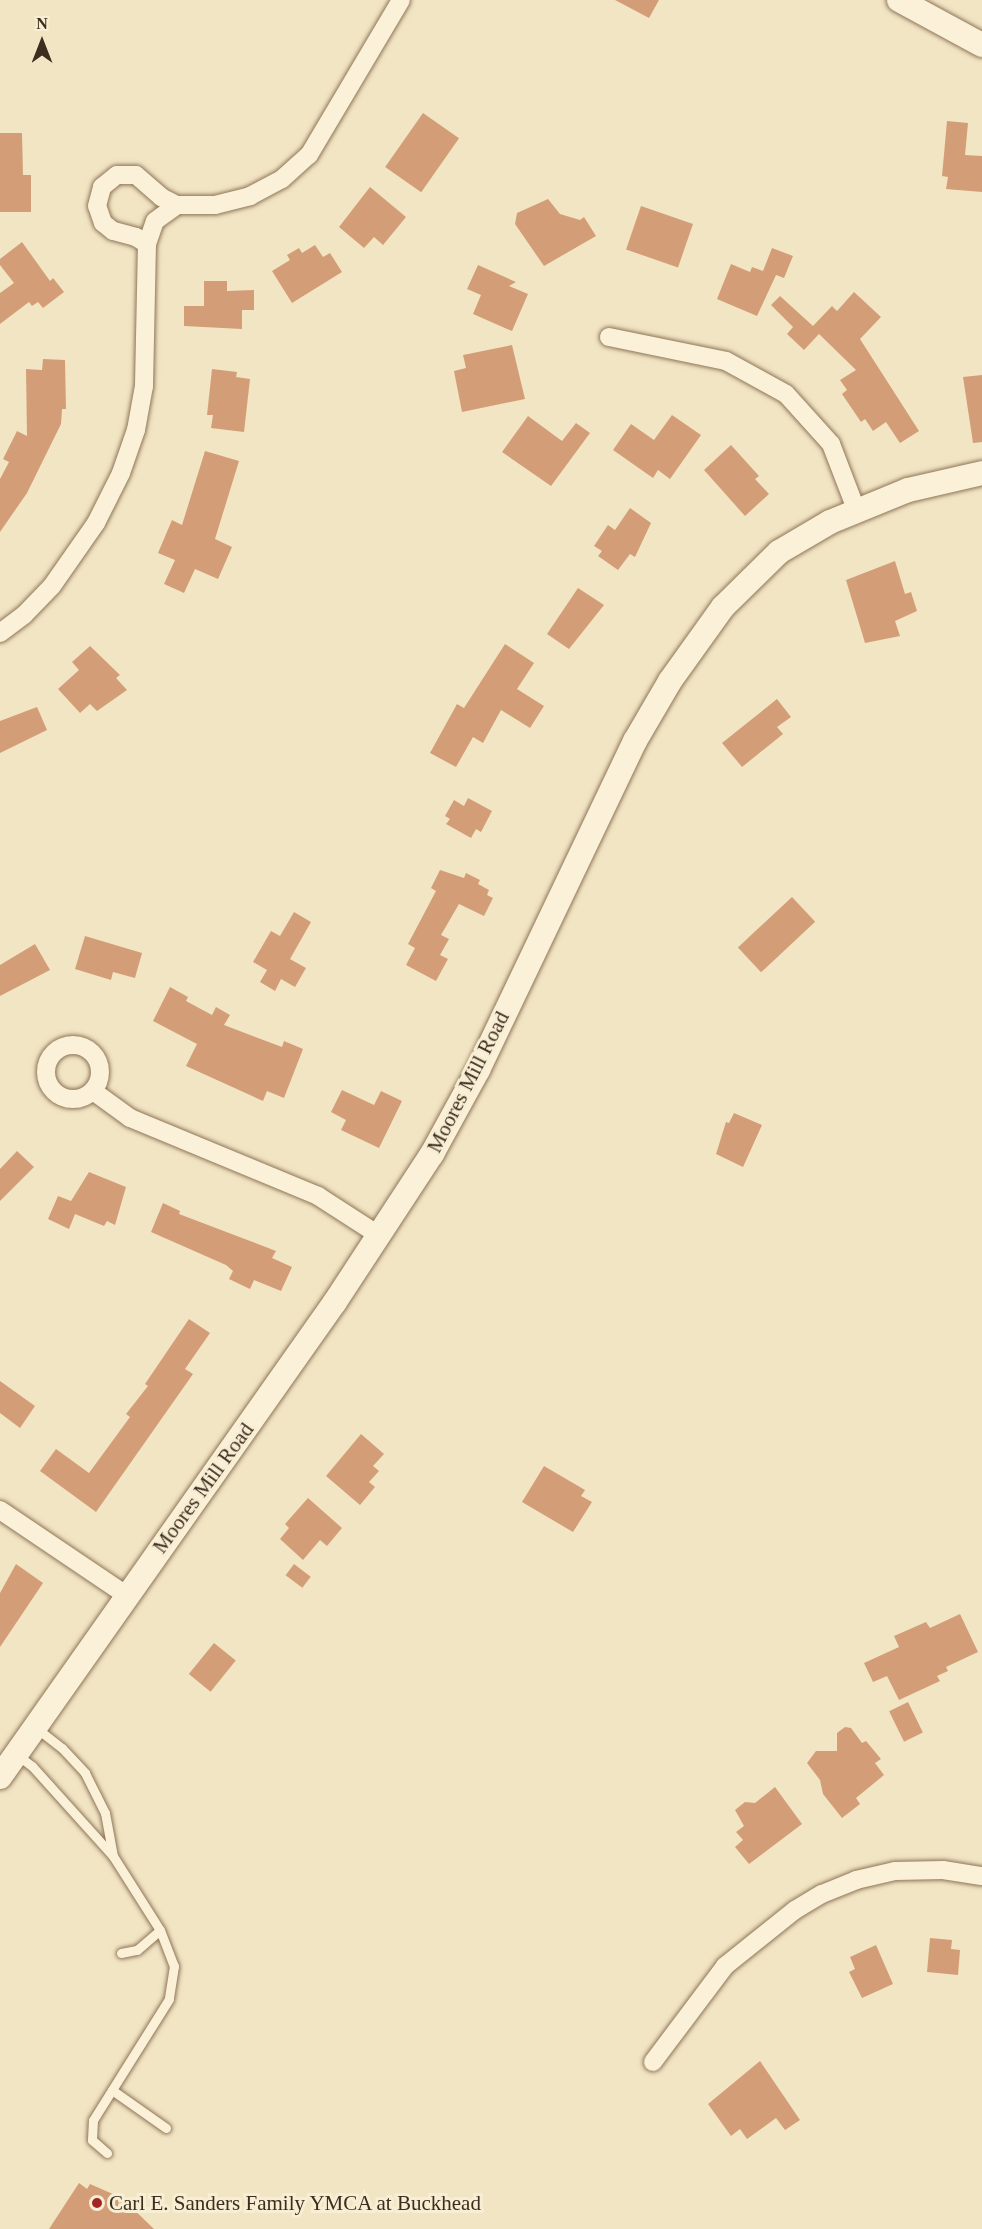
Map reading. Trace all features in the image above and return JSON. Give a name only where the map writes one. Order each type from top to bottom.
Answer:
[{"type":"street","points":[[147,244],[136,237],[113,231],[103,223],[97,206],[102,187],[117,175],[136,175],[161,197],[177,205],[215,205],[250,196],[282,179],[309,155],[401,0]]},
{"type":"street","points":[[899,0],[982,45]]},
{"type":"street","points":[[0,633],[24,615],[52,586],[96,523],[122,473],[136,430],[144,386],[147,244],[155,221],[177,205]]},
{"type":"street","points":[[609,337],[726,361],[786,394],[810,417],[831,444],[856,509]]},
{"type":"street","name":"Moores Mill Road","points":[[0,1777],[380,1236],[457,1110],[600,810],[670,681],[723,607],[757,570],[804,536],[856,509],[908,490],[982,473]]},
{"type":"street","points":[[93,1091],[130,1118],[318,1196],[380,1236]]},
{"type":"street","points":[[0,1510],[126,1595]]},
{"type":"street","points":[[653,2062],[725,1966],[795,1910],[822,1894],[856,1880],[896,1871],[943,1870],[982,1876]]},
{"type":"lane","points":[[35,1727],[62,1748],[85,1773],[105,1813],[113,1856]]},
{"type":"lane","points":[[16,1754],[32,1766],[113,1856],[160,1930],[174,1966],[169,1999],[93,2120],[92,2139],[107,2152]]},
{"type":"lane","points":[[121,1953],[137,1950],[160,1930]]},
{"type":"lane","points":[[112,2090],[166,2128]]},
{"type":"building","points":[[615,0],[659,0],[649,18]]},
{"type":"building","points":[[423,113],[459,138],[421,192],[385,167]]},
{"type":"building","points":[[947,121],[968,123],[965,155],[982,156],[982,192],[946,189],[948,177],[942,176]]},
{"type":"building","points":[[0,133],[22,133],[23,175],[31,175],[31,212],[0,212]]},
{"type":"building","points":[[370,187],[406,217],[383,245],[374,237],[364,248],[339,227]]},
{"type":"building","points":[[548,199],[560,214],[580,220],[584,217],[596,236],[544,266],[515,224],[517,213]]},
{"type":"building","points":[[641,206],[693,224],[678,267],[626,249]]},
{"type":"building","points":[[22,242],[50,281],[53,278],[64,292],[43,308],[38,302],[32,306],[29,302],[0,324],[0,293],[14,283],[0,265],[0,259]]},
{"type":"building","points":[[315,245],[323,257],[330,253],[342,272],[292,303],[272,271],[290,260],[287,255],[299,248],[302,253]]},
{"type":"building","points":[[772,248],[793,256],[784,278],[776,275],[757,316],[717,299],[731,264],[750,272],[752,267],[763,271]]},
{"type":"building","points":[[478,265],[516,282],[509,286],[528,294],[512,331],[473,314],[481,295],[467,289]]},
{"type":"building","points":[[204,281],[227,281],[227,291],[254,290],[254,310],[242,310],[242,329],[184,326],[184,306],[204,306]]},
{"type":"building","points":[[854,292],[881,317],[860,339],[919,431],[900,443],[886,422],[873,431],[865,419],[861,422],[842,394],[847,390],[840,380],[856,370],[819,334],[804,350],[787,334],[793,327],[771,305],[780,296],[813,326],[832,306],[837,311]]},
{"type":"building","points":[[512,345],[525,399],[462,412],[454,371],[466,368],[463,355]]},
{"type":"building","points":[[43,359],[65,360],[66,409],[62,409],[61,424],[27,493],[0,532],[0,479],[9,462],[3,459],[17,431],[27,436],[26,369],[42,370]]},
{"type":"building","points":[[212,369],[237,372],[236,377],[250,379],[244,432],[211,428],[213,415],[207,415]]},
{"type":"building","points":[[982,375],[982,442],[973,443],[963,377]]},
{"type":"building","points":[[672,415],[701,435],[670,479],[658,470],[653,478],[613,450],[631,424],[654,440]]},
{"type":"building","points":[[528,416],[562,441],[576,423],[590,433],[551,486],[502,452]]},
{"type":"building","points":[[731,445],[759,476],[755,479],[769,494],[745,516],[704,470]]},
{"type":"building","points":[[205,451],[239,461],[215,539],[232,547],[218,579],[195,569],[184,593],[164,584],[175,560],[158,553],[172,520],[182,525]]},
{"type":"building","points":[[630,508],[651,523],[635,557],[630,554],[618,570],[598,556],[602,551],[594,546],[608,525],[615,530]]},
{"type":"building","points":[[895,561],[905,594],[911,592],[917,611],[895,621],[900,636],[865,643],[846,580]]},
{"type":"building","points":[[578,588],[604,605],[569,649],[547,634]]},
{"type":"building","points":[[505,644],[534,663],[517,689],[544,706],[530,728],[501,710],[483,743],[473,737],[456,767],[430,753],[457,704],[464,708]]},
{"type":"building","points":[[90,646],[120,675],[116,678],[127,690],[97,711],[90,704],[80,713],[58,689],[79,670],[72,662]]},
{"type":"building","points":[[777,699],[791,717],[777,727],[783,734],[742,767],[722,743]]},
{"type":"building","points":[[37,707],[47,730],[0,753],[0,721]]},
{"type":"building","points":[[468,798],[492,811],[481,832],[476,829],[471,838],[446,824],[450,819],[445,816],[454,800],[464,806]]},
{"type":"building","points":[[440,870],[464,878],[466,873],[480,880],[478,884],[489,890],[487,895],[493,898],[484,916],[459,904],[441,935],[449,939],[440,955],[448,959],[436,981],[406,965],[415,948],[408,944],[436,891],[431,888]]},
{"type":"building","points":[[792,897],[815,922],[761,972],[738,947]]},
{"type":"building","points":[[294,912],[311,922],[290,959],[306,968],[295,987],[281,979],[275,991],[260,982],[267,970],[253,962],[271,931],[280,936]]},
{"type":"building","points":[[85,936],[142,953],[135,978],[113,972],[111,980],[75,969]]},
{"type":"building","points":[[35,944],[50,970],[0,996],[0,965]]},
{"type":"building","points":[[170,987],[188,997],[186,1001],[212,1015],[216,1007],[230,1015],[224,1025],[282,1047],[284,1041],[303,1049],[284,1098],[267,1091],[263,1101],[186,1066],[197,1044],[153,1021]]},
{"type":"building","points":[[342,1090],[374,1105],[381,1091],[402,1101],[379,1148],[341,1130],[346,1120],[331,1112]]},
{"type":"building","points":[[734,1113],[762,1125],[743,1167],[716,1154],[726,1122],[729,1123]]},
{"type":"building","points":[[17,1151],[34,1167],[0,1201],[0,1169]]},
{"type":"building","points":[[89,1172],[126,1187],[115,1225],[107,1221],[104,1226],[75,1214],[69,1229],[48,1219],[58,1196],[71,1201]]},
{"type":"building","points":[[163,1203],[180,1211],[179,1214],[276,1251],[272,1258],[292,1267],[281,1291],[254,1280],[250,1289],[229,1279],[233,1271],[226,1265],[151,1232]]},
{"type":"building","points":[[189,1319],[210,1333],[185,1369],[193,1374],[96,1512],[40,1471],[56,1449],[89,1473],[130,1417],[126,1414],[148,1386],[145,1384]]},
{"type":"building","points":[[0,1381],[35,1406],[20,1428],[0,1413]]},
{"type":"building","points":[[361,1434],[384,1454],[373,1466],[379,1471],[369,1482],[375,1487],[360,1505],[326,1476]]},
{"type":"building","points":[[544,1466],[585,1490],[581,1496],[592,1502],[573,1532],[522,1502]]},
{"type":"building","points":[[308,1498],[342,1528],[327,1546],[320,1540],[303,1560],[280,1539],[289,1528],[285,1524]]},
{"type":"building","points":[[16,1564],[43,1583],[0,1647],[0,1593]]},
{"type":"building","points":[[294,1564],[311,1577],[302,1588],[286,1575]]},
{"type":"building","points":[[960,1614],[978,1652],[946,1667],[948,1671],[937,1676],[940,1681],[899,1700],[887,1676],[873,1682],[864,1663],[899,1647],[894,1636],[926,1622],[930,1628]]},
{"type":"building","points":[[214,1643],[236,1661],[211,1692],[189,1674]]},
{"type":"building","points":[[908,1702],[923,1733],[904,1742],[889,1711]]},
{"type":"building","points":[[845,1727],[851,1728],[862,1743],[866,1741],[881,1759],[875,1763],[884,1775],[856,1798],[860,1804],[842,1818],[823,1794],[820,1780],[807,1763],[816,1751],[837,1751],[837,1733]]},
{"type":"building","points":[[775,1787],[802,1824],[749,1864],[735,1847],[743,1840],[736,1832],[744,1826],[735,1810],[745,1802],[755,1803]]},
{"type":"building","points":[[930,1938],[952,1940],[951,1949],[960,1950],[958,1975],[927,1972]]},
{"type":"building","points":[[876,1945],[893,1984],[862,1998],[849,1972],[855,1969],[850,1957]]},
{"type":"building","points":[[760,2061],[800,2120],[785,2130],[776,2118],[747,2139],[740,2129],[731,2136],[708,2104]]},
{"type":"building","name":"Carl E. Sanders Family YMCA at Buckhead","points":[[79,2183],[87,2189],[90,2184],[122,2198],[154,2229],[49,2229]]},
{"type":"place","name":"Carl E. Sanders Family YMCA at Buckhead","points":[[97,2203]]}]
